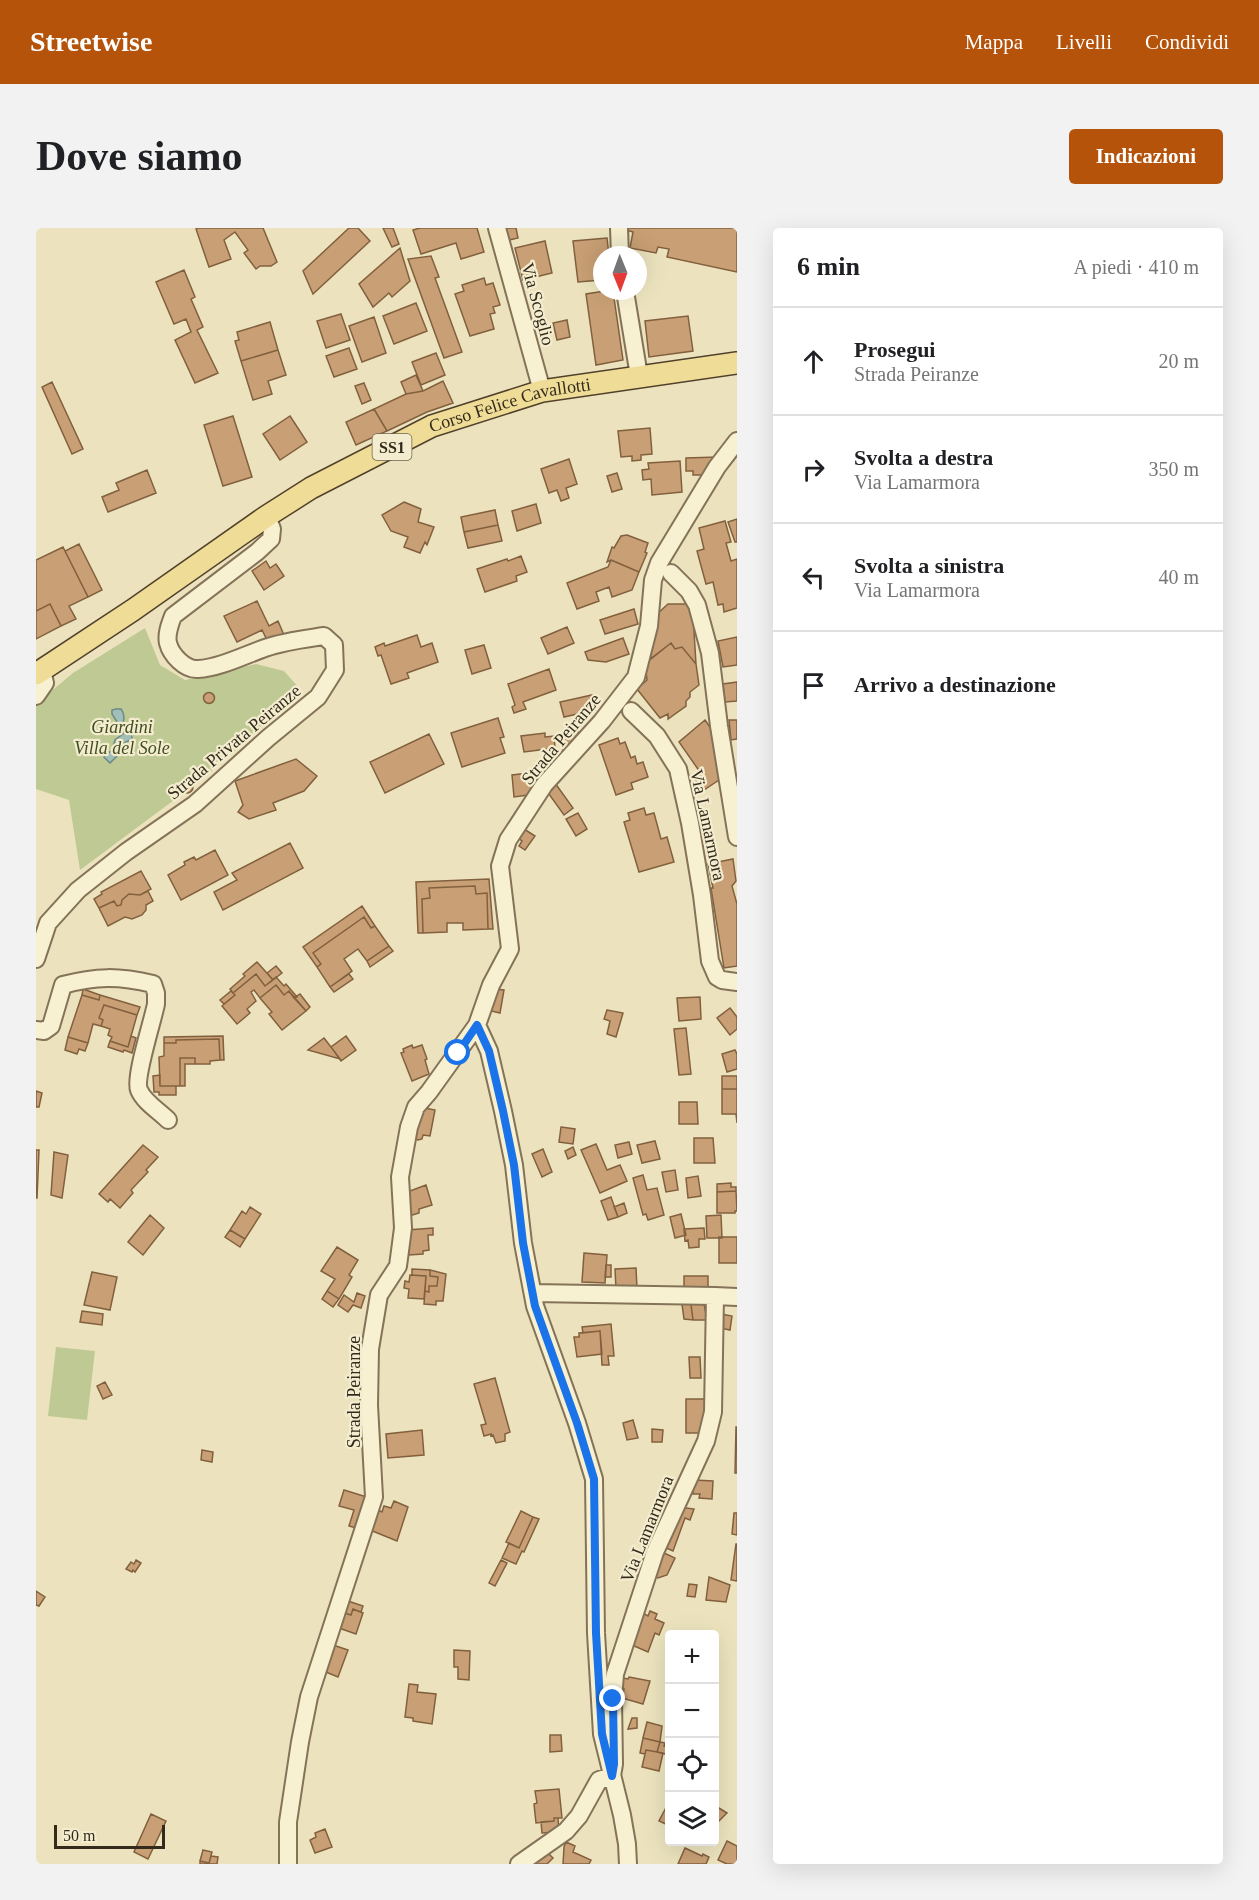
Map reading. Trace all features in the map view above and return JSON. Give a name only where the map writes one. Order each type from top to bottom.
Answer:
[{"type":"main road","name":"Corso Felice Cavallotti","points":[[39,673],[267,516],[311,489],[432,426],[542,391],[737,363]]},
{"type":"street","name":"Via Scoglio","points":[[497,228],[542,391]]},
{"type":"street","points":[[619,228],[620,246]]},
{"type":"street","points":[[626,300],[639,376]]},
{"type":"street","name":"Strada Peiranze","points":[[288,1864],[288,1822],[309,1697],[374,1497],[369,1405],[370,1349],[379,1295],[398,1266],[403,1228],[400,1177],[409,1128],[416,1107],[477,1025],[491,985],[510,949],[500,866],[508,840],[544,785],[602,722],[636,677],[649,626],[653,580],[659,563],[717,467],[737,441]]},
{"type":"street","name":"Strada Privata Peiranze","points":[[36,958],[48,923],[78,890],[126,852],[195,804],[268,738],[318,697],[335,670],[334,645],[324,636],[287,641],[212,666],[196,669],[184,664],[175,656],[168,643],[173,616],[271,539],[272,529],[267,516]]},
{"type":"street","name":"Via Lamarmora","points":[[671,573],[689,591],[697,605],[710,653],[737,841]]},
{"type":"street","points":[[36,696],[45,683],[39,673]]},
{"type":"street","name":"Via Lamarmora","points":[[631,711],[657,736],[678,769],[702,895],[710,961],[717,977],[737,982]]},
{"type":"street","points":[[36,1030],[44,1031],[51,1026],[63,985],[83,980],[118,977],[153,984],[156,1004],[138,1074],[138,1089],[150,1104],[168,1120]]},
{"type":"street","name":"Via Lamarmora","points":[[477,1025],[489,1051],[503,1111],[514,1165],[523,1243],[535,1306],[577,1423],[594,1479],[596,1633],[602,1734],[624,1825],[628,1864]]},
{"type":"street","points":[[532,1293],[737,1297]]},
{"type":"street","name":"Via Lamarmora","points":[[612,1776],[615,1674],[655,1552],[706,1441],[713,1413],[715,1296]]},
{"type":"street","points":[[519,1864],[566,1831],[579,1816],[599,1780],[612,1776]]},
{"type":"green space","name":"Giardini Villa del Sole","points":[[145,628],[160,665],[185,680],[256,664],[284,671],[300,689],[201,780],[80,870],[69,800],[36,789],[36,704],[73,673]]},
{"type":"green space","points":[[56,1347],[95,1351],[87,1420],[48,1416]]},
{"type":"water","points":[[121,709],[124,716],[123,724],[127,730],[131,731],[132,739],[122,744],[119,754],[110,763],[104,757],[112,750],[115,740],[124,733],[112,714],[112,710]]},
{"type":"building","points":[[263,228],[277,262],[271,266],[260,266],[256,269],[244,253],[248,250],[235,232],[224,240],[231,259],[209,267],[196,229]]},
{"type":"building","points":[[349,228],[358,228],[370,241],[313,294],[303,271]]},
{"type":"building","points":[[383,228],[393,228],[399,244],[392,247]]},
{"type":"building","points":[[477,228],[484,252],[461,259],[456,243],[421,254],[413,230]]},
{"type":"building","points":[[506,228],[516,228],[518,238],[509,240]]},
{"type":"building","points":[[626,228],[737,228],[737,272],[667,257],[669,249],[658,247],[656,253],[647,251],[647,246],[630,246],[633,232]]},
{"type":"building","points":[[607,238],[608,246],[593,246],[593,281],[578,282],[573,241]]},
{"type":"building","points":[[545,241],[552,273],[523,280],[515,248]]},
{"type":"building","points":[[400,248],[410,281],[392,297],[389,293],[373,307],[359,284]]},
{"type":"building","points":[[431,256],[439,277],[435,278],[462,352],[444,358],[408,259]]},
{"type":"building","points":[[184,270],[195,297],[191,299],[203,327],[197,330],[218,373],[195,383],[175,340],[191,332],[186,319],[174,324],[156,282]]},
{"type":"building","points":[[484,278],[486,285],[493,283],[500,305],[493,307],[495,313],[490,314],[494,329],[470,336],[455,294],[464,291],[462,285]]},
{"type":"building","points":[[593,293],[593,300],[614,300],[623,360],[596,365],[586,294]]},
{"type":"building","points":[[416,303],[427,331],[394,344],[383,316]]},
{"type":"building","points":[[341,314],[350,340],[326,348],[317,321]]},
{"type":"building","points":[[688,316],[693,351],[649,357],[645,321]]},
{"type":"building","points":[[374,317],[386,353],[362,362],[349,326]]},
{"type":"building","points":[[567,320],[570,337],[557,340],[553,323]]},
{"type":"building","points":[[270,322],[278,350],[241,361],[235,341],[239,340],[237,332]]},
{"type":"building","points":[[349,348],[357,369],[334,377],[326,356]]},
{"type":"building","points":[[278,350],[286,375],[268,381],[272,394],[253,400],[241,361]]},
{"type":"building","points":[[436,353],[445,375],[421,385],[412,362]]},
{"type":"building","points":[[416,375],[423,391],[406,394],[401,382]]},
{"type":"building","points":[[443,381],[453,403],[427,412],[387,431],[374,409],[406,394],[423,391]]},
{"type":"building","points":[[52,382],[83,449],[72,454],[42,387]]},
{"type":"building","points":[[364,383],[371,400],[362,404],[355,386]]},
{"type":"building","points":[[374,409],[387,431],[356,445],[346,422]]},
{"type":"building","points":[[233,416],[252,477],[223,486],[204,425]]},
{"type":"building","points":[[290,416],[307,442],[280,460],[263,434]]},
{"type":"building","points":[[650,428],[652,454],[641,455],[641,460],[632,461],[632,456],[621,457],[618,431]]},
{"type":"building","points":[[717,457],[707,475],[693,475],[693,471],[686,471],[686,458]]},
{"type":"building","points":[[569,459],[577,484],[566,488],[569,498],[561,501],[557,490],[549,493],[541,469]]},
{"type":"building","points":[[680,461],[682,492],[652,495],[651,479],[643,480],[642,470],[649,469],[648,463]]},
{"type":"building","points":[[147,470],[156,493],[108,512],[102,497],[119,490],[116,483]]},
{"type":"building","points":[[617,473],[622,489],[612,492],[607,476]]},
{"type":"building","points":[[404,502],[421,509],[418,522],[434,527],[427,545],[425,542],[420,553],[404,547],[408,537],[391,531],[382,515]]},
{"type":"building","points":[[536,504],[541,523],[517,531],[512,511]]},
{"type":"building","points":[[495,510],[498,525],[464,532],[461,517]]},
{"type":"building","points":[[737,519],[737,542],[735,542],[728,522]]},
{"type":"building","points":[[725,521],[731,542],[726,543],[731,561],[737,559],[737,608],[724,612],[723,604],[718,605],[713,582],[706,584],[697,551],[704,549],[699,528]]},
{"type":"building","points":[[498,525],[502,541],[468,548],[464,532]]},
{"type":"building","points":[[627,535],[648,543],[645,552],[647,553],[639,572],[611,560],[607,562],[612,547],[614,548],[621,536]]},
{"type":"building","points":[[79,544],[102,590],[88,597],[65,551]]},
{"type":"building","points":[[63,547],[88,597],[69,606],[76,619],[61,626],[50,604],[36,611],[36,560]]},
{"type":"building","points":[[521,556],[527,572],[516,576],[517,581],[485,592],[477,569]]},
{"type":"building","points":[[611,560],[639,572],[632,590],[612,597],[609,587],[596,592],[599,601],[577,609],[567,583],[608,567]]},
{"type":"building","points":[[266,561],[270,568],[276,564],[284,576],[264,590],[252,571]]},
{"type":"building","points":[[257,601],[269,626],[278,621],[284,635],[268,642],[262,630],[237,642],[224,616]]},
{"type":"building","points":[[50,604],[61,626],[36,639],[36,611]]},
{"type":"building","points":[[668,604],[686,604],[693,615],[696,664],[682,647],[675,649],[671,643],[651,659],[650,639],[656,635],[656,615]]},
{"type":"building","points":[[634,609],[638,624],[605,634],[600,620]]},
{"type":"building","points":[[567,627],[574,643],[548,654],[541,638]]},
{"type":"building","points":[[417,635],[421,647],[432,643],[438,662],[407,673],[409,678],[391,684],[381,655],[378,656],[375,647]]},
{"type":"building","points":[[737,637],[737,665],[723,667],[718,641]]},
{"type":"building","points":[[623,638],[629,654],[606,662],[588,660],[585,652]]},
{"type":"building","points":[[671,643],[675,649],[682,647],[696,664],[699,685],[690,692],[686,706],[668,719],[668,714],[660,718],[637,689],[647,680],[645,663]]},
{"type":"building","points":[[484,645],[491,668],[472,674],[465,650]]},
{"type":"building","points":[[549,669],[556,690],[523,702],[526,709],[514,713],[512,707],[515,705],[508,684]]},
{"type":"building","points":[[737,682],[737,701],[725,702],[723,684]]},
{"type":"building","points":[[209,693],[213,694],[213,702],[209,703],[205,702],[204,698],[205,694]]},
{"type":"building","points":[[592,695],[595,710],[564,717],[560,702]]},
{"type":"building","points":[[498,718],[504,737],[500,738],[505,753],[462,767],[451,733]]},
{"type":"building","points":[[705,720],[712,730],[719,780],[704,790],[693,777],[700,772],[679,742]]},
{"type":"building","points":[[729,720],[737,720],[737,739],[731,740]]},
{"type":"building","points":[[587,731],[576,748],[563,750],[561,734]]},
{"type":"building","points":[[545,733],[545,737],[554,736],[555,748],[524,752],[521,736]]},
{"type":"building","points":[[429,734],[444,764],[385,793],[370,762]]},
{"type":"building","points":[[618,738],[620,744],[625,742],[631,758],[635,756],[637,764],[643,762],[648,777],[631,783],[633,789],[616,795],[599,745]]},
{"type":"building","points":[[296,759],[317,776],[304,791],[273,803],[276,810],[249,819],[238,812],[243,805],[235,781]]},
{"type":"building","points":[[537,772],[539,789],[536,794],[514,797],[512,775]]},
{"type":"building","points":[[189,781],[193,787],[189,793],[185,793],[181,785]]},
{"type":"building","points":[[555,783],[573,808],[564,815],[546,790]]},
{"type":"building","points":[[644,808],[646,815],[654,813],[661,839],[667,837],[674,862],[639,872],[624,822],[630,820],[628,813]]},
{"type":"building","points":[[578,813],[587,829],[576,836],[566,819]]},
{"type":"building","points":[[524,829],[535,836],[525,850],[519,846],[522,841],[518,838]]},
{"type":"building","points":[[290,843],[303,868],[223,910],[214,892],[237,880],[232,873]]},
{"type":"building","points":[[215,850],[228,875],[181,900],[168,875],[185,865],[184,862],[194,857],[196,860]]},
{"type":"building","points":[[733,859],[736,881],[732,886],[737,904],[737,966],[724,968],[708,864]]},
{"type":"building","points":[[141,871],[151,889],[140,895],[129,894],[122,900],[121,905],[117,906],[114,901],[99,908],[94,899],[102,894],[101,892]]},
{"type":"building","points":[[489,879],[493,929],[488,929],[487,893],[476,894],[475,886],[429,888],[430,898],[422,899],[423,933],[418,933],[416,882]]},
{"type":"building","points":[[475,886],[476,894],[487,893],[488,929],[463,930],[463,923],[447,923],[447,932],[423,933],[422,899],[430,898],[429,888]]},
{"type":"building","points":[[148,891],[153,901],[146,905],[146,910],[142,915],[132,919],[125,917],[108,926],[99,908],[114,901],[117,906],[121,905],[122,900],[129,894],[140,895]]},
{"type":"building","points":[[362,906],[375,926],[371,928],[364,917],[313,953],[321,964],[317,967],[303,947]]},
{"type":"building","points":[[364,917],[371,928],[375,926],[389,946],[367,961],[358,949],[344,959],[352,971],[330,987],[317,967],[321,964],[313,953]]},
{"type":"building","points":[[389,946],[393,951],[370,967],[367,961]]},
{"type":"building","points":[[257,962],[273,980],[265,986],[256,974],[233,993],[230,989]]},
{"type":"building","points":[[276,966],[282,973],[273,980],[267,973]]},
{"type":"building","points":[[256,974],[265,986],[276,977],[284,986],[286,984],[297,997],[294,998],[289,991],[284,995],[276,985],[260,998],[254,990],[251,992],[256,1001],[247,1009],[250,1013],[237,1024],[222,1006],[235,995],[233,993]]},
{"type":"building","points":[[349,974],[353,979],[334,992],[330,987]]},
{"type":"building","points":[[276,985],[284,995],[289,991],[306,1011],[282,1030],[269,1014],[272,1012],[260,998]]},
{"type":"building","points":[[83,989],[100,995],[99,1000],[82,995]]},
{"type":"building","points":[[494,989],[504,990],[500,1013],[487,1010]]},
{"type":"building","points":[[231,991],[235,995],[224,1004],[220,1000]]},
{"type":"building","points":[[300,994],[310,1007],[306,1011],[294,998]]},
{"type":"building","points":[[82,995],[99,1000],[100,995],[140,1007],[137,1015],[104,1005],[99,1018],[103,1020],[101,1026],[93,1024],[88,1043],[68,1037]]},
{"type":"building","points":[[700,997],[701,1019],[679,1021],[677,998]]},
{"type":"building","points":[[104,1005],[137,1015],[128,1047],[110,1041],[112,1037],[108,1035],[110,1029],[101,1026],[103,1020],[99,1018]]},
{"type":"building","points":[[730,1008],[737,1017],[737,1029],[730,1035],[717,1018]]},
{"type":"building","points":[[607,1010],[623,1013],[616,1037],[607,1034],[610,1021],[604,1019]]},
{"type":"building","points":[[686,1028],[691,1074],[679,1075],[674,1029]]},
{"type":"building","points":[[131,1036],[136,1038],[132,1053],[108,1047],[110,1041],[128,1047]]},
{"type":"building","points":[[223,1036],[224,1060],[220,1060],[219,1039],[176,1040],[176,1043],[164,1043],[164,1037]]},
{"type":"building","points":[[346,1036],[356,1050],[341,1061],[331,1047]]},
{"type":"building","points":[[68,1037],[88,1043],[85,1051],[79,1049],[77,1054],[65,1050]]},
{"type":"building","points":[[324,1038],[331,1047],[340,1059],[308,1050]]},
{"type":"building","points":[[219,1039],[220,1060],[210,1061],[210,1064],[195,1064],[195,1058],[180,1058],[180,1086],[160,1086],[159,1057],[164,1056],[164,1043],[176,1043],[176,1040]]},
{"type":"building","points":[[412,1045],[413,1048],[422,1045],[429,1074],[412,1081],[401,1053],[404,1052],[403,1049]]},
{"type":"building","points":[[735,1050],[737,1069],[727,1072],[722,1054]]},
{"type":"building","points":[[180,1058],[195,1058],[195,1064],[185,1064],[185,1086],[180,1086]]},
{"type":"building","points":[[160,1075],[160,1086],[176,1086],[176,1095],[159,1095],[159,1092],[154,1092],[153,1076]]},
{"type":"building","points":[[722,1076],[737,1076],[737,1089],[722,1089]]},
{"type":"building","points":[[722,1089],[737,1089],[737,1123],[736,1114],[722,1114]]},
{"type":"building","points":[[36,1091],[42,1093],[39,1107],[36,1107]]},
{"type":"building","points":[[679,1102],[697,1102],[698,1124],[679,1124]]},
{"type":"building","points":[[420,1107],[435,1110],[430,1136],[423,1135],[422,1139],[418,1140],[415,1139]]},
{"type":"building","points":[[561,1127],[575,1129],[573,1144],[559,1142]]},
{"type":"building","points":[[694,1138],[713,1138],[715,1163],[694,1163]]},
{"type":"building","points":[[655,1141],[660,1159],[642,1163],[637,1145]]},
{"type":"building","points":[[629,1142],[632,1154],[618,1158],[615,1145]]},
{"type":"building","points":[[596,1144],[607,1170],[620,1165],[627,1181],[600,1193],[581,1150]]},
{"type":"building","points":[[143,1145],[158,1157],[131,1190],[133,1193],[120,1208],[110,1199],[108,1202],[99,1194]]},
{"type":"building","points":[[573,1147],[576,1155],[568,1159],[565,1151]]},
{"type":"building","points":[[543,1149],[552,1172],[542,1177],[532,1154]]},
{"type":"building","points":[[36,1150],[39,1150],[37,1198],[36,1198]]},
{"type":"building","points":[[54,1152],[68,1155],[62,1198],[51,1195]]},
{"type":"building","points":[[675,1170],[678,1190],[666,1192],[662,1172]]},
{"type":"building","points":[[643,1175],[647,1190],[657,1188],[664,1215],[648,1220],[646,1214],[643,1215],[633,1178]]},
{"type":"building","points":[[698,1176],[701,1196],[688,1198],[686,1178]]},
{"type":"building","points":[[731,1183],[731,1187],[736,1187],[736,1191],[717,1192],[717,1184]]},
{"type":"building","points":[[426,1185],[432,1205],[419,1209],[419,1213],[409,1216],[402,1194]]},
{"type":"building","points":[[736,1191],[737,1211],[717,1213],[717,1192]]},
{"type":"building","points":[[611,1197],[618,1217],[608,1220],[601,1201]]},
{"type":"building","points":[[624,1203],[627,1213],[618,1217],[614,1207]]},
{"type":"building","points":[[250,1207],[261,1214],[245,1239],[230,1230],[242,1211],[246,1214]]},
{"type":"building","points":[[681,1214],[686,1235],[675,1238],[670,1217]]},
{"type":"building","points":[[150,1215],[164,1228],[143,1255],[128,1242]]},
{"type":"building","points":[[721,1215],[722,1238],[707,1238],[706,1216]]},
{"type":"building","points":[[433,1228],[433,1235],[428,1235],[429,1250],[423,1251],[423,1254],[409,1255],[407,1230]]},
{"type":"building","points":[[704,1228],[705,1239],[699,1239],[699,1247],[689,1248],[688,1240],[685,1241],[684,1229]]},
{"type":"building","points":[[230,1230],[245,1239],[240,1247],[225,1237]]},
{"type":"building","points":[[719,1237],[737,1237],[737,1263],[719,1263]]},
{"type":"building","points":[[337,1247],[358,1260],[349,1275],[352,1277],[339,1299],[327,1291],[335,1279],[321,1271]]},
{"type":"building","points":[[584,1253],[607,1255],[605,1283],[582,1282]]},
{"type":"building","points":[[606,1265],[611,1265],[611,1277],[605,1277]]},
{"type":"building","points":[[636,1268],[637,1288],[616,1289],[615,1269]]},
{"type":"building","points":[[412,1269],[430,1270],[430,1276],[438,1277],[437,1286],[429,1286],[429,1292],[425,1291],[426,1276],[412,1275]]},
{"type":"building","points":[[430,1270],[446,1274],[443,1301],[436,1301],[436,1305],[424,1304],[425,1291],[429,1292],[429,1286],[437,1286],[438,1277],[430,1276]]},
{"type":"building","points":[[92,1272],[117,1277],[110,1310],[84,1305]]},
{"type":"building","points":[[410,1275],[426,1276],[424,1299],[408,1298],[409,1289],[404,1288],[405,1281],[409,1282]]},
{"type":"building","points":[[684,1276],[708,1276],[708,1287],[684,1287]]},
{"type":"building","points":[[327,1291],[339,1299],[333,1307],[322,1299]]},
{"type":"building","points":[[357,1293],[365,1296],[361,1308],[353,1305],[348,1312],[338,1305],[344,1295],[354,1302]]},
{"type":"building","points":[[681,1297],[690,1297],[693,1320],[684,1319]]},
{"type":"building","points":[[690,1297],[703,1298],[707,1320],[693,1320]]},
{"type":"building","points":[[82,1311],[103,1314],[102,1325],[80,1322]]},
{"type":"building","points":[[721,1314],[732,1316],[730,1330],[720,1328]]},
{"type":"building","points":[[611,1324],[614,1356],[608,1356],[609,1365],[602,1365],[600,1331],[583,1333],[582,1327]]},
{"type":"building","points":[[600,1331],[602,1354],[577,1357],[574,1337],[579,1337],[579,1333]]},
{"type":"building","points":[[689,1357],[700,1357],[701,1378],[690,1378]]},
{"type":"building","points":[[495,1378],[510,1432],[505,1434],[505,1441],[496,1443],[493,1435],[484,1436],[481,1425],[486,1424],[474,1384]]},
{"type":"building","points":[[105,1382],[112,1395],[103,1399],[97,1386]]},
{"type":"building","points":[[686,1399],[706,1399],[707,1433],[686,1433]]},
{"type":"building","points":[[633,1420],[638,1438],[627,1440],[623,1423]]},
{"type":"building","points":[[736,1427],[737,1473],[735,1473]]},
{"type":"building","points":[[652,1429],[663,1430],[662,1442],[652,1442]]},
{"type":"building","points":[[422,1430],[424,1455],[388,1458],[386,1434]]},
{"type":"building","points":[[202,1450],[213,1452],[212,1462],[201,1460]]},
{"type":"building","points":[[694,1480],[713,1481],[712,1499],[699,1498],[700,1494],[693,1494]]},
{"type":"building","points":[[344,1490],[370,1498],[360,1529],[349,1526],[354,1510],[339,1506]]},
{"type":"building","points":[[394,1501],[408,1507],[397,1541],[370,1530],[376,1509],[382,1512],[384,1506],[391,1508]]},
{"type":"building","points":[[679,1507],[694,1509],[690,1520],[685,1518],[673,1551],[662,1546]]},
{"type":"building","points":[[521,1511],[533,1517],[519,1548],[506,1542]]},
{"type":"building","points":[[734,1513],[737,1513],[737,1535],[732,1534]]},
{"type":"building","points":[[533,1517],[539,1519],[516,1564],[502,1558],[509,1543],[519,1548]]},
{"type":"building","points":[[737,1544],[737,1581],[731,1580]]},
{"type":"building","points":[[662,1552],[675,1558],[667,1575],[658,1578],[652,1575]]},
{"type":"building","points":[[136,1560],[141,1563],[135,1572],[126,1569],[131,1562],[134,1564]]},
{"type":"building","points":[[501,1560],[507,1563],[495,1586],[489,1583]]},
{"type":"building","points":[[709,1577],[730,1585],[726,1602],[706,1600]]},
{"type":"building","points":[[689,1584],[697,1585],[695,1597],[687,1596]]},
{"type":"building","points":[[36,1591],[45,1597],[39,1606],[36,1605]]},
{"type":"building","points":[[345,1600],[363,1606],[361,1612],[353,1609],[351,1615],[341,1612]]},
{"type":"building","points":[[353,1609],[363,1613],[356,1634],[336,1627],[341,1612],[351,1615]]},
{"type":"building","points":[[650,1611],[657,1614],[655,1619],[664,1623],[659,1635],[655,1633],[648,1652],[632,1645],[639,1627],[635,1626],[641,1612],[648,1616]]},
{"type":"building","points":[[330,1644],[348,1650],[338,1677],[321,1670]]},
{"type":"building","points":[[454,1650],[470,1651],[469,1680],[458,1679],[458,1667],[454,1667]]},
{"type":"building","points":[[629,1677],[650,1681],[643,1704],[622,1698],[624,1689],[620,1688],[623,1678],[628,1679]]},
{"type":"building","points":[[409,1684],[418,1685],[417,1692],[436,1694],[432,1724],[413,1721],[413,1718],[405,1717]]},
{"type":"building","points":[[632,1718],[637,1718],[637,1728],[628,1729]]},
{"type":"building","points":[[647,1722],[662,1726],[660,1742],[643,1738]]},
{"type":"building","points":[[550,1735],[561,1735],[562,1751],[550,1752]]},
{"type":"building","points":[[643,1738],[660,1742],[657,1752],[646,1750],[645,1754],[640,1753]]},
{"type":"building","points":[[660,1742],[665,1743],[665,1754],[657,1752]]},
{"type":"building","points":[[646,1750],[663,1753],[659,1771],[642,1767]]},
{"type":"building","points":[[559,1789],[562,1818],[536,1823],[535,1791]]},
{"type":"building","points":[[719,1808],[727,1813],[719,1821]]},
{"type":"building","points":[[665,1810],[665,1824],[659,1821]]},
{"type":"building","points":[[151,1814],[166,1821],[148,1859],[134,1852]]},
{"type":"building","points":[[554,1818],[558,1818],[559,1832],[542,1833],[541,1822],[554,1821]]},
{"type":"building","points":[[325,1829],[332,1847],[315,1853],[310,1840],[316,1837],[315,1833]]},
{"type":"building","points":[[727,1841],[737,1846],[737,1864],[727,1864],[718,1860]]},
{"type":"building","points":[[566,1842],[575,1846],[573,1852],[591,1860],[589,1864],[563,1864]]},
{"type":"building","points":[[685,1848],[709,1857],[706,1864],[678,1864]]},
{"type":"building","points":[[544,1849],[553,1858],[547,1864],[528,1864]]},
{"type":"building","points":[[203,1850],[212,1852],[209,1863],[200,1861]]},
{"type":"building","points":[[211,1856],[218,1857],[217,1864],[200,1864],[200,1861],[209,1863]]},
{"type":"route","points":[[458,1053],[477,1025],[489,1051],[503,1111],[514,1165],[523,1243],[535,1306],[577,1423],[594,1479],[596,1633],[602,1734],[612,1776],[614,1764],[613,1699]]}]
